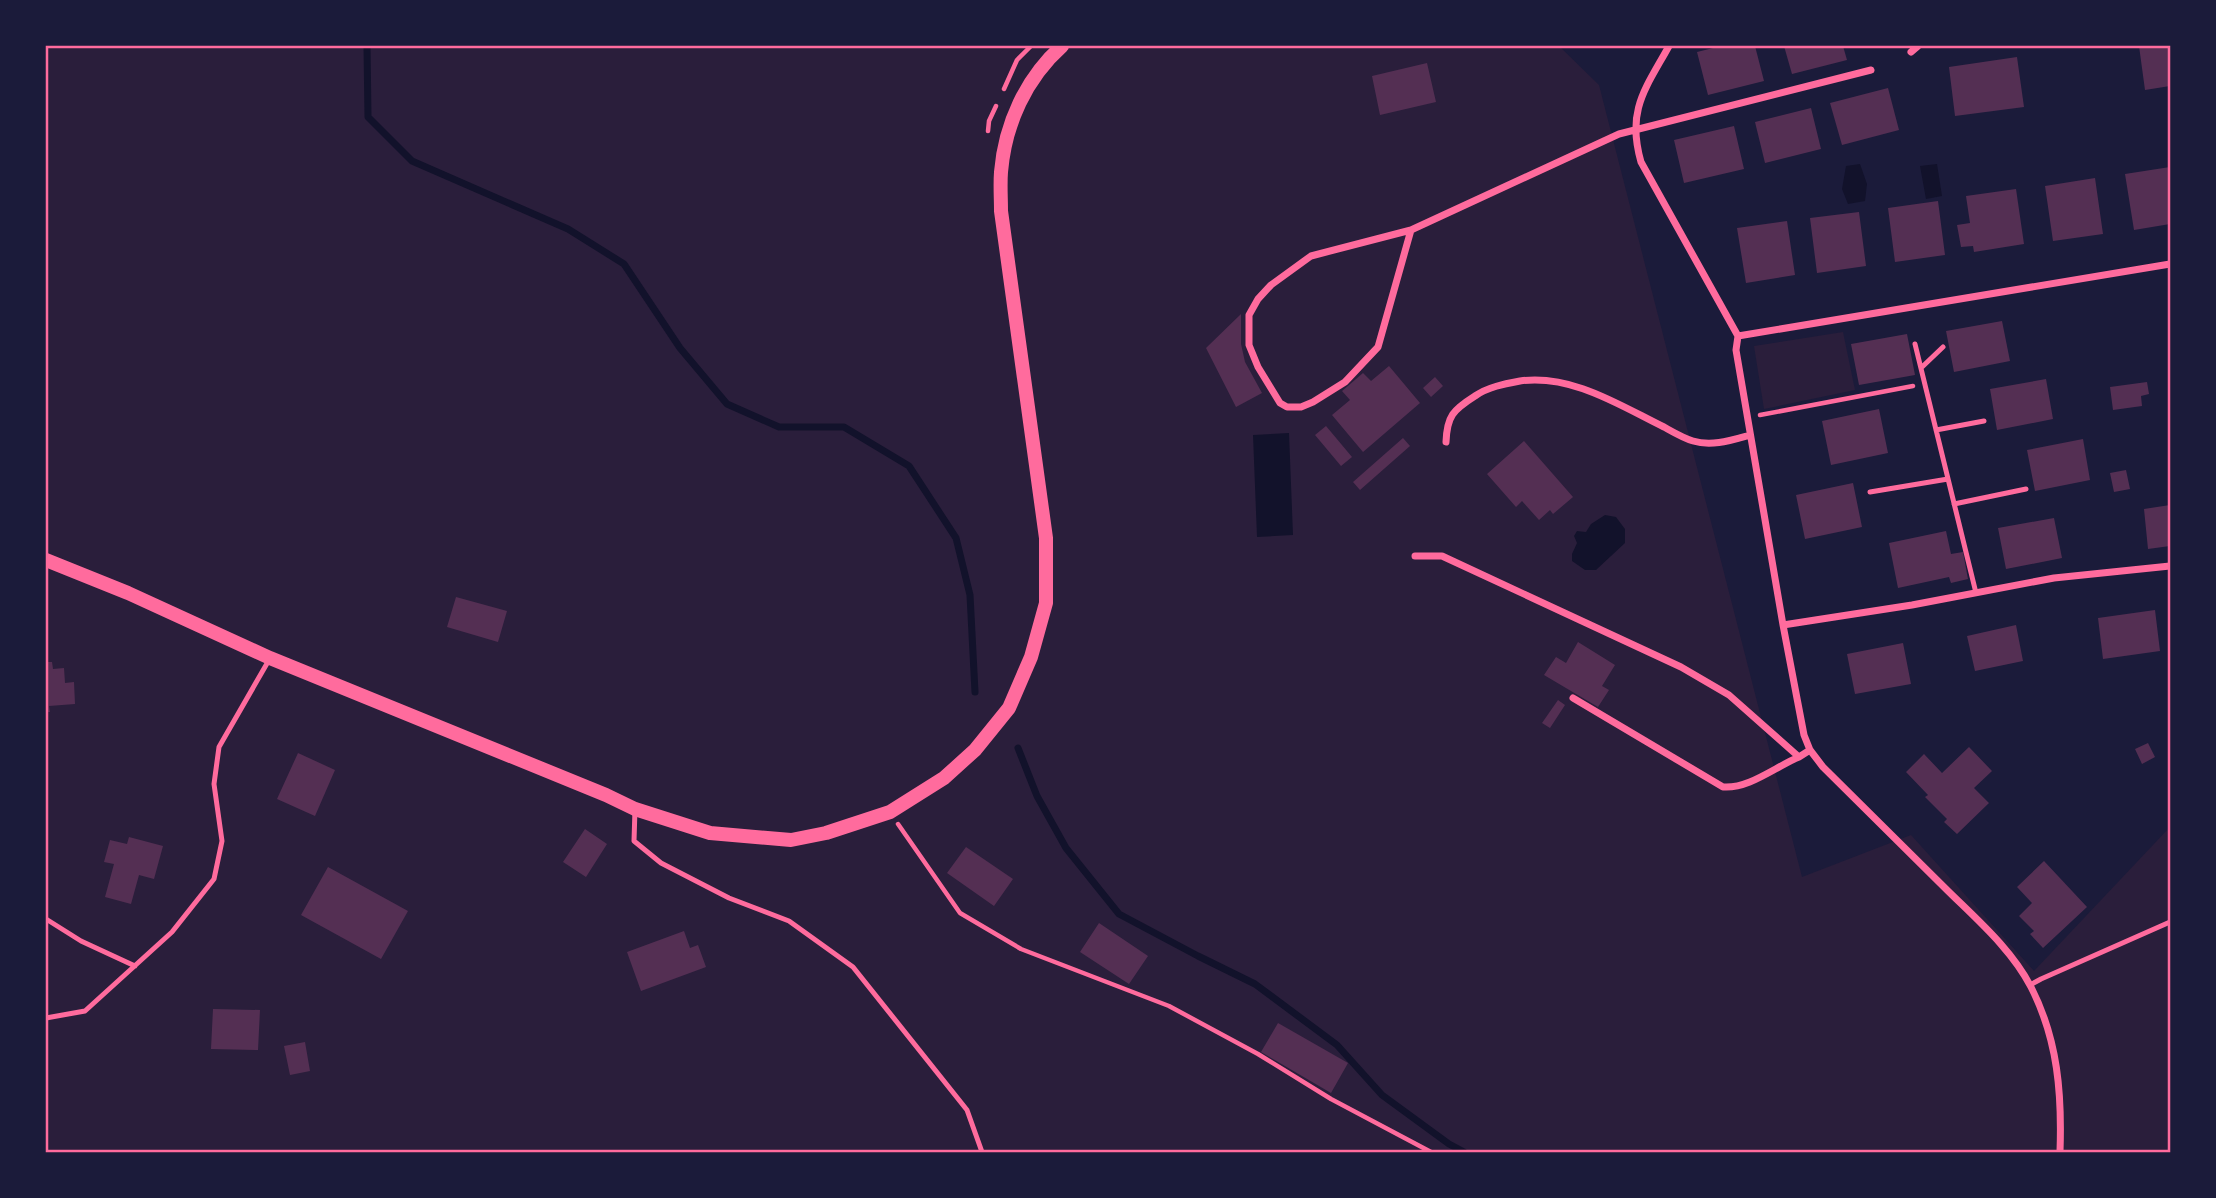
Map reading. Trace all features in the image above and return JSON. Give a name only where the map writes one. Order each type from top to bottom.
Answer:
[{"type":"main road","points":[[46,560],[635,810],[710,833],[791,840],[826,833],[890,812],[944,778],[975,750],[1009,708],[1031,657],[1046,603],[1046,538],[1001,211],[1001,173],[1015,111],[1029,85],[1054,52],[1062,46]]},
{"type":"street","points":[[1669,46],[1640,99],[1636,144],[1641,162],[1738,336],[1735,350],[1804,735],[1810,750],[1823,767],[1990,933],[2030,985],[2042,1013],[2057,1063],[2061,1096],[2060,1153]]},
{"type":"street","points":[[1911,52],[1918,46]]},
{"type":"street","points":[[1412,230],[1378,347],[1345,383],[1313,402],[1301,407],[1280,404],[1258,367],[1249,345],[1249,315],[1258,299],[1271,285],[1311,256],[1412,230],[1619,134],[1871,70]]},
{"type":"street","points":[[1738,336],[2171,264]]},
{"type":"street","points":[[1446,442],[1447,426],[1455,409],[1480,393],[1503,384],[1534,379],[1559,381],[1589,390],[1694,442],[1721,443],[1750,435]]},
{"type":"street","points":[[1415,556],[1443,556],[1681,667],[1729,695],[1799,757]]},
{"type":"street","points":[[1783,625],[2054,578],[2171,566]]},
{"type":"street","points":[[1573,698],[1723,786],[1732,787],[1757,778],[1810,750]]},
{"type":"lane","points":[[1915,344],[1976,593]]},
{"type":"lane","points":[[1921,368],[1943,347]]},
{"type":"lane","points":[[1936,430],[1984,421]]},
{"type":"lane","points":[[1870,492],[1948,479]]},
{"type":"lane","points":[[1954,504],[2026,489]]},
{"type":"lane","points":[[46,1018],[85,1011],[172,932],[214,879],[222,841],[214,784],[219,747],[270,657]]},
{"type":"lane","points":[[635,810],[634,841],[661,863],[729,898],[789,920],[853,967],[967,1110],[982,1153]]},
{"type":"lane","points":[[46,919],[82,941],[135,966]]},
{"type":"lane","points":[[2030,985],[2171,922]]},
{"type":"path","points":[[988,133],[989,121],[1017,60],[1031,46]]},
{"type":"path","points":[[1747,418],[1925,384]]},
{"type":"path","points":[[890,812],[960,913],[1021,949],[1169,1006],[1431,1153]]},
{"type":"shaded area","points":[[46,46],[1559,46],[1599,85],[1802,877],[1911,835],[2034,971],[2170,827],[2170,1152],[46,1152]]},
{"type":"shaded area","points":[[1860,164],[1867,184],[1865,201],[1848,204],[1842,189],[1846,166]]},
{"type":"shaded area","points":[[1937,164],[1942,196],[1926,199],[1920,166]]},
{"type":"shaded area","points":[[1843,332],[1855,390],[1764,409],[1754,346]]},
{"type":"shaded area","points":[[1289,433],[1293,535],[1257,537],[1253,435]]},
{"type":"shaded area","points":[[1605,515],[1616,517],[1625,529],[1625,543],[1596,570],[1585,570],[1572,561],[1577,543],[1574,536],[1577,531],[1586,532],[1591,524]]},
{"type":"building","points":[[1721,46],[1755,46],[1764,81],[1708,95],[1697,52]]},
{"type":"building","points":[[1784,46],[1843,46],[1847,60],[1792,74]]},
{"type":"building","points":[[2139,46],[2170,46],[2170,86],[2145,90]]},
{"type":"building","points":[[2017,57],[2024,107],[1955,116],[1949,67]]},
{"type":"building","points":[[1427,63],[1436,102],[1380,115],[1372,76]]},
{"type":"building","points":[[1888,88],[1899,130],[1842,145],[1830,103]]},
{"type":"building","points":[[1811,108],[1821,149],[1765,163],[1755,122]]},
{"type":"building","points":[[1734,126],[1744,169],[1684,183],[1674,140]]},
{"type":"building","points":[[2170,167],[2170,224],[2134,230],[2125,174]]},
{"type":"building","points":[[2095,178],[2103,234],[2053,241],[2045,186]]},
{"type":"building","points":[[2016,189],[2024,244],[1974,252],[1973,246],[1961,247],[1957,225],[1970,223],[1966,196]]},
{"type":"building","points":[[1938,201],[1945,255],[1895,262],[1888,208]]},
{"type":"building","points":[[1859,212],[1866,266],[1817,273],[1810,218]]},
{"type":"building","points":[[1787,221],[1795,275],[1746,283],[1737,228]]},
{"type":"building","points":[[1241,314],[1241,344],[1245,362],[1262,393],[1236,407],[1206,348]]},
{"type":"building","points":[[2002,321],[2010,361],[1954,372],[1946,331]]},
{"type":"building","points":[[1907,334],[1915,375],[1859,385],[1851,344]]},
{"type":"building","points":[[1389,366],[1420,403],[1363,452],[1332,415],[1350,400],[1342,391],[1363,373],[1371,381]]},
{"type":"building","points":[[1435,377],[1443,386],[1431,397],[1423,388]]},
{"type":"building","points":[[2046,379],[2053,419],[1997,430],[1990,389]]},
{"type":"building","points":[[2147,382],[2149,394],[2141,396],[2142,406],[2113,410],[2110,387]]},
{"type":"building","points":[[1879,409],[1888,453],[1831,465],[1822,421]]},
{"type":"building","points":[[1326,426],[1352,457],[1341,466],[1315,435]]},
{"type":"building","points":[[1403,438],[1410,446],[1360,490],[1353,482]]},
{"type":"building","points":[[2083,439],[2090,480],[2035,491],[2027,450]]},
{"type":"building","points":[[1524,441],[1573,497],[1553,514],[1550,510],[1539,520],[1522,501],[1516,507],[1487,474]]},
{"type":"building","points":[[2126,470],[2130,489],[2114,492],[2110,473]]},
{"type":"building","points":[[1853,483],[1862,527],[1805,539],[1796,495]]},
{"type":"building","points":[[2170,505],[2170,546],[2148,549],[2144,509]]},
{"type":"building","points":[[2054,518],[2062,558],[2006,569],[1998,528]]},
{"type":"building","points":[[1946,531],[1951,554],[1963,552],[1968,579],[1951,583],[1949,577],[1898,588],[1889,543]]},
{"type":"building","points":[[456,597],[507,611],[498,642],[447,627]]},
{"type":"building","points":[[2155,610],[2160,651],[2103,659],[2098,618]]},
{"type":"building","points":[[2016,625],[2023,661],[1975,671],[1967,636]]},
{"type":"building","points":[[1578,642],[1615,665],[1602,686],[1609,690],[1598,707],[1544,675],[1556,657],[1566,663]]},
{"type":"building","points":[[1903,643],[1911,684],[1855,694],[1847,654]]},
{"type":"building","points":[[46,662],[52,662],[53,669],[64,668],[65,683],[74,682],[75,704],[49,706],[50,712],[46,712]]},
{"type":"building","points":[[1558,700],[1565,705],[1550,728],[1542,723]]},
{"type":"building","points":[[2148,743],[2155,757],[2142,764],[2135,749]]},
{"type":"building","points":[[1969,747],[1992,771],[1974,788],[1989,803],[1957,834],[1944,822],[1947,819],[1925,797],[1928,795],[1906,772],[1924,754],[1942,773]]},
{"type":"building","points":[[298,753],[335,770],[315,816],[277,799]]},
{"type":"building","points":[[585,829],[607,844],[586,877],[563,862]]},
{"type":"building","points":[[129,837],[163,846],[154,879],[139,875],[131,904],[105,897],[114,864],[104,862],[110,840],[127,844]]},
{"type":"building","points":[[966,847],[1013,879],[994,906],[947,873]]},
{"type":"building","points":[[2044,861],[2087,907],[2043,948],[2030,934],[2034,931],[2019,916],[2032,903],[2017,887]]},
{"type":"building","points":[[328,867],[408,911],[381,959],[301,915]]},
{"type":"building","points":[[1099,923],[1148,956],[1129,984],[1080,952]]},
{"type":"building","points":[[684,931],[690,948],[698,945],[706,967],[641,991],[627,952]]},
{"type":"building","points":[[213,1009],[260,1010],[258,1050],[211,1049]]},
{"type":"building","points":[[1278,1023],[1348,1063],[1331,1093],[1261,1052]]},
{"type":"building","points":[[305,1042],[310,1071],[290,1075],[284,1046]]},
{"type":"waterway","points":[[367,46],[368,117],[412,161],[568,229],[624,264],[680,348],[727,404],[779,427],[844,427],[909,466],[956,538],[970,595],[975,692]]},
{"type":"waterway","points":[[1018,748],[1037,796],[1066,848],[1119,914],[1255,984],[1337,1045],[1382,1095],[1464,1152]]}]
